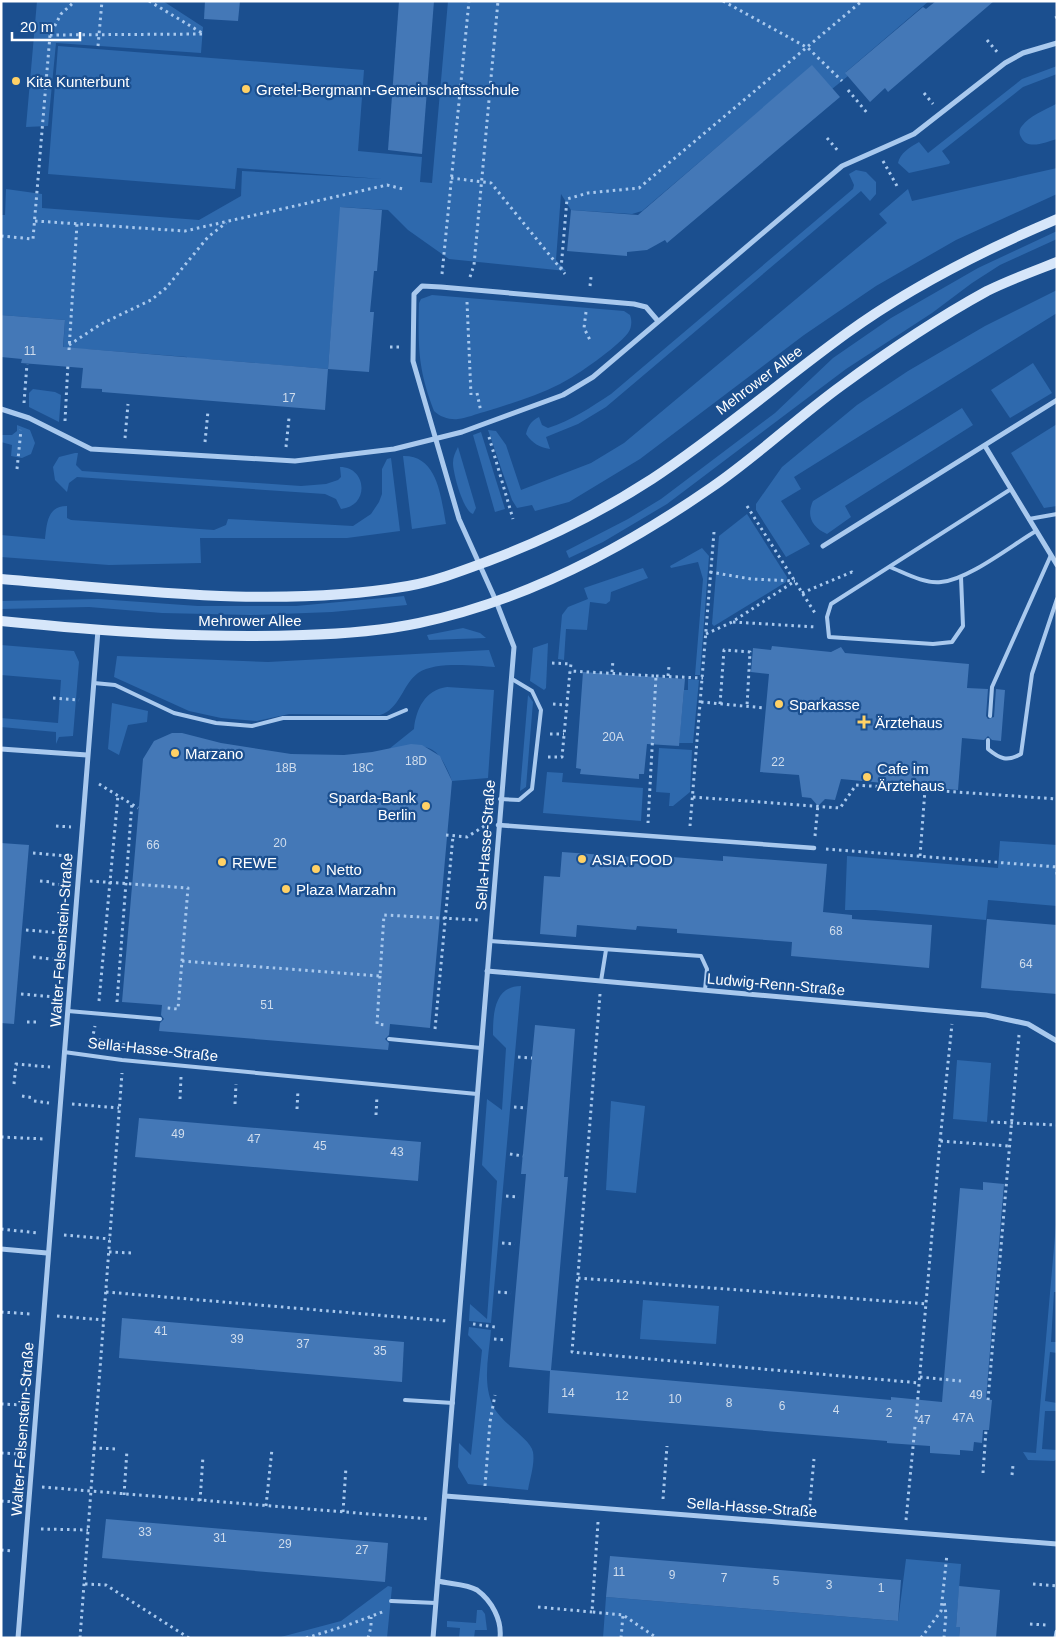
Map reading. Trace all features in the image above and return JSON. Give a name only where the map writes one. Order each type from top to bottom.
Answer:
[{"type":"main road","name":"Mehrower Allee","points":[[1,579],[145,591],[280,596],[408,586],[480,564],[547,537],[644,484],[842,336],[960,264],[1057,219]]},
{"type":"main road","name":"Mehrower Allee","points":[[1,621],[216,637],[345,633],[417,624],[496,601],[565,573],[644,532],[714,485],[827,397],[888,353],[990,290],[1057,262]]},
{"type":"street","points":[[1,409],[29,418],[91,449],[286,461],[394,449],[484,423],[563,395],[593,377],[658,320],[848,162],[914,134],[1005,63],[1023,53],[1057,43]]},
{"type":"street","points":[[496,601],[459,519],[437,438],[413,361],[412,314],[414,294],[422,286],[634,304],[646,307],[658,320]]},
{"type":"street","points":[[823,546],[1057,400]]},
{"type":"street","points":[[985,446],[1057,565]]},
{"type":"street","name":"Sella-Hasse-Straße","points":[[433,1638],[478,1094],[500,799],[514,647],[496,601]]},
{"type":"street","name":"Walter-Felsenstein-Straße","points":[[18,1638],[28,1529],[47,1253],[98,629]]},
{"type":"street","points":[[1,749],[87,755]]},
{"type":"street","points":[[498,825],[814,848]]},
{"type":"street","name":"Ludwig-Renn-Straße","points":[[487,971],[986,1015],[1036,1027],[1057,1040]]},
{"type":"street","points":[[1,1249],[47,1253]]},
{"type":"street","name":"Sella-Hasse-Straße","points":[[445,1496],[1057,1544]]},
{"type":"street","points":[[438,1581],[476,1590],[494,1609],[501,1628],[500,1638]]},
{"type":"street","points":[[1056,1638],[1057,1632]]},
{"type":"lane","points":[[961,577],[962,626],[952,642],[933,644],[829,637],[827,617],[831,604],[1011,489]]},
{"type":"lane","points":[[1029,519],[1057,514]]},
{"type":"lane","points":[[890,567],[920,579],[940,583],[961,577],[1036,530]]},
{"type":"lane","points":[[990,716],[992,687],[1051,556]]},
{"type":"lane","points":[[988,740],[988,749],[998,758],[1011,760],[1021,754],[1032,674],[1057,599]]},
{"type":"lane","points":[[500,799],[519,800],[532,789],[541,710],[532,691],[512,679]]},
{"type":"lane","points":[[94,683],[115,685],[174,713],[216,723],[252,726],[283,718],[386,718],[406,710]]},
{"type":"lane","points":[[490,941],[606,950],[615,948],[700,956],[706,969],[705,990]]},
{"type":"lane","points":[[601,981],[606,950]]},
{"type":"lane","points":[[68,1011],[160,1019]]},
{"type":"lane","points":[[389,1039],[481,1048]]},
{"type":"lane","name":"Sella-Hasse-Straße","points":[[64,1052],[236,1071],[478,1094]]},
{"type":"lane","points":[[405,1400],[453,1403]]},
{"type":"lane","points":[[391,1601],[436,1603]]},
{"type":"path","points":[[1,236],[34,239],[50,35],[61,14],[75,1]]},
{"type":"path","points":[[98,46],[102,1]]},
{"type":"path","points":[[50,35],[203,34],[149,1]]},
{"type":"path","points":[[440,287],[469,1]]},
{"type":"path","points":[[471,395],[467,289],[474,265],[498,1]]},
{"type":"path","points":[[723,1],[808,48],[842,81]]},
{"type":"path","points":[[561,269],[567,199],[588,193],[639,188],[862,1]]},
{"type":"path","points":[[848,90],[868,114]]},
{"type":"path","points":[[827,138],[848,162]]},
{"type":"path","points":[[884,162],[897,186]]},
{"type":"path","points":[[451,178],[491,183],[565,274]]},
{"type":"path","points":[[35,221],[185,231],[387,185],[403,189]]},
{"type":"path","points":[[69,345],[101,324],[151,300],[166,288],[208,237],[229,221]]},
{"type":"path","points":[[69,350],[77,224]]},
{"type":"path","points":[[64,436],[68,362]]},
{"type":"path","points":[[26,384],[27,364]]},
{"type":"path","points":[[476,393],[513,519]]},
{"type":"path","points":[[123,451],[128,404]]},
{"type":"path","points":[[204,456],[208,411]]},
{"type":"path","points":[[286,461],[289,418]]},
{"type":"path","points":[[746,506],[815,614]]},
{"type":"path","points":[[689,839],[714,532]]},
{"type":"path","points":[[710,572],[751,579],[795,581]]},
{"type":"path","points":[[802,593],[852,572],[860,585]]},
{"type":"path","points":[[706,634],[732,622],[795,581]]},
{"type":"path","points":[[732,622],[823,627]]},
{"type":"path","points":[[720,704],[724,650],[750,652],[747,706]]},
{"type":"path","points":[[612,672],[613,660]]},
{"type":"path","points":[[542,756],[562,757],[571,664],[552,663]]},
{"type":"path","points":[[668,676],[669,666]]},
{"type":"path","points":[[570,671],[703,678]]},
{"type":"path","points":[[647,836],[656,676]]},
{"type":"path","points":[[53,698],[79,700]]},
{"type":"path","points":[[701,702],[765,708]]},
{"type":"path","points":[[554,704],[567,705]]},
{"type":"path","points":[[545,733],[564,734]]},
{"type":"path","points":[[98,784],[132,802],[138,808]]},
{"type":"path","points":[[693,797],[840,808],[856,785],[1057,799]]},
{"type":"path","points":[[920,856],[925,790]]},
{"type":"path","points":[[89,1055],[98,1014],[118,795]]},
{"type":"path","points":[[116,1005],[132,802]]},
{"type":"path","points":[[815,830],[818,806]]},
{"type":"path","points":[[446,835],[467,837],[486,825],[498,825]]},
{"type":"path","points":[[435,1029],[454,836]]},
{"type":"path","points":[[814,848],[1057,867]]},
{"type":"path","points":[[33,853],[80,857]]},
{"type":"path","points":[[1057,872],[1057,877]]},
{"type":"path","points":[[40,880],[52,882]]},
{"type":"path","points":[[110,882],[188,888],[178,1009]]},
{"type":"path","points":[[377,1024],[384,915],[460,919]]},
{"type":"path","points":[[26,930],[74,934]]},
{"type":"path","points":[[34,957],[72,961]]},
{"type":"path","points":[[182,961],[380,976]]},
{"type":"path","points":[[601,981],[572,1352],[920,1383]]},
{"type":"path","points":[[21,994],[69,997]]},
{"type":"path","points":[[27,1022],[40,1022]]},
{"type":"path","points":[[988,1400],[1017,1042],[1024,1023]]},
{"type":"path","points":[[916,1418],[940,1141],[952,1029]]},
{"type":"path","points":[[518,1057],[532,1058]]},
{"type":"path","points":[[14,1084],[16,1064],[63,1068]]},
{"type":"path","points":[[180,1099],[182,1065]]},
{"type":"path","points":[[235,1104],[236,1071]]},
{"type":"path","points":[[297,1109],[298,1077]]},
{"type":"path","points":[[80,1638],[121,1094]]},
{"type":"path","points":[[22,1096],[34,1098]]},
{"type":"path","points":[[60,1103],[119,1108]]},
{"type":"path","points":[[514,1107],[527,1108]]},
{"type":"path","points":[[991,1122],[1057,1125]]},
{"type":"path","points":[[1,1137],[48,1140]]},
{"type":"path","points":[[940,1141],[1009,1146]]},
{"type":"path","points":[[510,1154],[523,1156]]},
{"type":"path","points":[[506,1196],[519,1197]]},
{"type":"path","points":[[1,1230],[24,1231]]},
{"type":"path","points":[[49,1234],[110,1239]]},
{"type":"path","points":[[502,1243],[515,1244]]},
{"type":"path","points":[[109,1252],[133,1253]]},
{"type":"path","points":[[578,1278],[927,1304]]},
{"type":"path","points":[[106,1292],[459,1322],[495,1327]]},
{"type":"path","points":[[498,1292],[511,1293]]},
{"type":"path","points":[[494,1339],[506,1340]]},
{"type":"path","points":[[920,1377],[961,1381]]},
{"type":"path","points":[[484,1498],[490,1422],[495,1395]]},
{"type":"path","points":[[1,1404],[36,1406]]},
{"type":"path","points":[[905,1532],[915,1426]]},
{"type":"path","points":[[983,1473],[986,1430]]},
{"type":"path","points":[[662,1512],[667,1446]]},
{"type":"path","points":[[93,1448],[118,1449]]},
{"type":"path","points":[[266,1506],[272,1449]]},
{"type":"path","points":[[124,1495],[128,1450]]},
{"type":"path","points":[[200,1501],[204,1456]]},
{"type":"path","points":[[809,1524],[814,1459]]},
{"type":"path","points":[[1012,1475],[1013,1465]]},
{"type":"path","points":[[343,1512],[346,1467]]},
{"type":"path","points":[[30,1486],[443,1520]]},
{"type":"path","points":[[592,1612],[600,1507]]},
{"type":"path","points":[[28,1529],[88,1530]]},
{"type":"path","points":[[921,1638],[941,1611],[944,1598],[947,1554]]},
{"type":"path","points":[[85,1584],[106,1585],[188,1638]]},
{"type":"path","points":[[1033,1584],[1057,1586]]},
{"type":"path","points":[[944,1598],[946,1614],[944,1638]]},
{"type":"path","points":[[538,1608],[623,1615],[656,1638]]},
{"type":"path","points":[[306,1638],[390,1609]]},
{"type":"path","points":[[621,1638],[623,1615]]},
{"type":"path","points":[[368,1638],[372,1627],[371,1617]]},
{"type":"shaded area","points":[[37,1],[163,1],[203,27],[201,53],[56,43],[48,126],[26,127]]},
{"type":"shaded area","points":[[448,1],[929,1],[846,72],[848,76],[832,89],[812,66],[642,211],[632,214],[571,210],[561,194],[556,260],[566,271],[449,259],[408,230],[388,210],[341,207],[328,369],[206,359],[187,362],[187,357],[85,349],[63,350],[65,320],[1,315],[1,215],[5,215],[6,189],[42,194],[42,208],[199,220],[241,196],[242,171],[382,179],[237,168],[235,189],[48,174],[58,46],[364,70],[358,151],[422,157],[420,182],[432,183]]},
{"type":"shaded area","points":[[1057,66],[1057,74],[1023,87],[942,151],[950,162],[949,164],[909,173],[898,163],[903,153],[919,142],[928,153],[1022,79]]},
{"type":"shaded area","points":[[1056,104],[1057,139],[1032,145],[1024,141],[1020,136],[1020,132],[1025,122]]},
{"type":"shaded area","points":[[1057,168],[1057,194],[956,240],[876,286],[804,335],[640,459],[569,502],[535,511],[532,505],[517,508],[512,500],[488,430],[496,431],[506,445],[521,490],[591,463],[624,443],[887,223],[879,214],[908,189],[912,201]]},
{"type":"shaded area","points":[[856,170],[866,172],[876,182],[876,194],[870,201],[861,191],[606,407],[578,424],[546,437],[550,449],[536,444],[526,434],[529,426],[539,417],[542,425],[548,428],[573,418],[611,394],[853,189],[854,185],[849,174]]},
{"type":"shaded area","points":[[1057,231],[1057,239],[1000,265],[932,313],[846,369],[667,504],[603,542],[569,558],[566,551],[628,519],[661,499],[775,413],[833,358],[891,318],[978,268]]},
{"type":"shaded area","points":[[1057,290],[1057,313],[794,477],[801,489],[781,501],[810,544],[786,557],[756,510],[756,504],[782,467],[857,405],[908,371],[985,326]]},
{"type":"shaded area","points":[[432,295],[624,311],[630,315],[631,326],[628,333],[606,353],[568,380],[503,406],[465,418],[452,419],[434,411],[425,383],[420,358],[419,303],[421,299]]},
{"type":"shaded area","points":[[1033,363],[1052,393],[1010,418],[991,390]]},
{"type":"shaded area","points":[[33,389],[55,392],[61,395],[59,422],[29,407],[29,393]]},
{"type":"shaded area","points":[[962,408],[973,425],[845,506],[851,517],[827,534],[814,524],[810,516],[813,501]]},
{"type":"shaded area","points":[[1057,424],[1057,506],[1044,508],[1011,453]]},
{"type":"shaded area","points":[[17,425],[30,430],[35,443],[31,454],[22,458],[11,456],[12,445],[1,442],[1,435],[12,435],[17,431]]},
{"type":"shaded area","points":[[481,432],[505,509],[495,512],[473,435]]},
{"type":"shaded area","points":[[458,447],[476,508],[473,514],[462,499],[453,468],[454,455]]},
{"type":"shaded area","points":[[78,453],[76,465],[82,471],[301,486],[326,484],[338,480],[341,477],[340,467],[356,473],[362,487],[357,501],[341,509],[336,499],[325,494],[77,477],[69,483],[67,492],[55,480],[53,467],[59,457]]},
{"type":"shaded area","points":[[403,456],[415,458],[431,470],[436,480],[446,524],[412,529]]},
{"type":"shaded area","points":[[391,458],[400,531],[347,538],[200,538],[201,563],[109,565],[1,557],[1,535],[45,539],[49,517],[52,512],[60,507],[67,506],[67,518],[71,520],[214,530],[226,525],[228,519],[353,526],[371,514],[379,502],[382,494],[382,469],[387,459]]},
{"type":"shaded area","points":[[747,514],[787,577],[786,582],[714,626],[712,624],[719,536]]},
{"type":"shaded area","points":[[702,548],[709,556],[700,675],[695,675],[703,579],[698,562],[671,568],[670,566]]},
{"type":"shaded area","points":[[643,568],[648,578],[611,592],[610,601],[606,604],[590,602],[587,630],[566,629],[564,660],[558,659],[562,615],[568,607],[588,599],[584,588]]},
{"type":"shaded area","points":[[404,596],[407,605],[332,612],[251,615],[162,613],[89,607],[1,609],[1,601],[98,599],[198,606],[296,606]]},
{"type":"shaded area","points":[[463,628],[480,633],[486,638],[429,640],[427,635]]},
{"type":"shaded area","points":[[548,643],[546,688],[544,690],[530,681],[533,648]]},
{"type":"shaded area","points":[[1,645],[74,651],[79,662],[73,736],[59,737],[56,744],[56,732],[1,727],[1,718],[58,723],[61,680],[1,675]]},
{"type":"shaded area","points":[[489,650],[495,667],[455,665],[426,669],[413,678],[392,708],[380,715],[289,714],[257,721],[221,718],[189,711],[114,677],[117,656],[268,662]]},
{"type":"shaded area","points":[[688,679],[699,680],[693,743],[679,743],[684,690],[688,690]]},
{"type":"shaded area","points":[[447,687],[494,690],[488,778],[452,781],[447,768],[436,752],[413,746],[389,749],[414,729],[417,714],[427,696]]},
{"type":"shaded area","points":[[528,695],[533,702],[526,787],[520,791]]},
{"type":"shaded area","points":[[112,703],[148,711],[147,722],[128,725],[119,755],[108,749]]},
{"type":"shaded area","points":[[659,748],[692,750],[690,792],[673,806],[669,806],[670,793],[656,792]]},
{"type":"shaded area","points":[[547,772],[563,773],[562,782],[643,788],[641,821],[543,813]]},
{"type":"shaded area","points":[[1000,841],[1057,845],[1057,906],[988,900],[986,920],[875,910],[845,910],[847,856],[998,868]]},
{"type":"shaded area","points":[[521,986],[491,1323],[469,1321],[470,1304],[487,1319],[497,1181],[482,1165],[487,1099],[502,1110],[506,1048],[493,1035],[495,1010],[500,996],[505,991],[512,987]]},
{"type":"shaded area","points":[[957,1060],[991,1063],[987,1122],[953,1119]]},
{"type":"shaded area","points":[[611,1101],[645,1106],[636,1193],[606,1190]]},
{"type":"shaded area","points":[[1057,1213],[1057,1292],[1054,1292],[1051,1342],[1057,1342],[1057,1353],[1050,1352],[1045,1401],[1057,1403],[1057,1411],[1045,1411],[1042,1449],[1057,1450],[1057,1459],[1054,1461],[1028,1460],[1023,1452],[1036,1453]]},
{"type":"shaded area","points":[[643,1300],[719,1306],[716,1344],[640,1339]]},
{"type":"shaded area","points":[[469,1327],[491,1330],[487,1368],[490,1397],[497,1413],[531,1447],[533,1466],[528,1490],[468,1484],[458,1467],[459,1443],[471,1455],[482,1350],[468,1335]]},
{"type":"shaded area","points":[[906,1559],[961,1564],[956,1627],[960,1627],[959,1638],[603,1638],[606,1597],[898,1621]]},
{"type":"shaded area","points":[[388,1586],[392,1587],[387,1638],[277,1638],[341,1621]]},
{"type":"shaded area","points":[[477,1610],[482,1610],[485,1614],[487,1630],[475,1630],[474,1638],[459,1638],[460,1628],[447,1627],[447,1621],[476,1623]]},
{"type":"building","points":[[205,1],[240,1],[238,21],[204,19]]},
{"type":"building","points":[[399,1],[434,1],[422,154],[388,150]]},
{"type":"building","points":[[936,1],[994,1],[888,92],[885,88],[870,102],[845,73],[923,7],[926,9]]},
{"type":"building","points":[[812,65],[840,97],[667,243],[665,240],[647,250],[627,252],[627,256],[567,251],[571,210],[638,215]]},
{"type":"building","points":[[340,207],[382,210],[377,271],[374,271],[370,312],[374,312],[369,372],[328,369]]},
{"type":"building","points":[[1,315],[65,320],[63,347],[328,369],[325,410],[102,392],[102,389],[81,388],[83,368],[21,363],[22,359],[1,357]]},
{"type":"building","name":"Ärztehaus","points":[[772,646],[831,652],[841,647],[845,653],[969,664],[967,688],[988,689],[986,716],[988,719],[994,717],[996,689],[1005,690],[1001,741],[992,740],[988,736],[984,740],[962,738],[958,790],[841,779],[835,800],[825,799],[818,806],[811,798],[802,797],[799,775],[760,772],[769,674],[751,672],[753,648],[771,650]]},
{"type":"building","points":[[583,672],[685,679],[679,746],[647,744],[644,774],[639,774],[639,779],[580,774],[581,769],[576,768]]},
{"type":"building","name":"Plaza Marzahn","points":[[172,733],[182,733],[221,743],[291,754],[344,755],[372,752],[411,744],[422,745],[440,756],[452,781],[430,1028],[390,1024],[389,1035],[385,1039],[389,1043],[388,1050],[159,1031],[160,1023],[164,1019],[161,1015],[162,1005],[122,1002],[143,759],[154,741]]},
{"type":"building","points":[[1,843],[29,845],[14,1024],[1,1023]]},
{"type":"building","points":[[562,852],[660,859],[660,856],[723,861],[723,856],[827,864],[823,912],[852,915],[852,919],[932,925],[929,968],[791,956],[792,942],[677,933],[677,929],[637,926],[636,930],[577,925],[576,937],[540,934],[544,876],[560,877]]},
{"type":"building","points":[[987,919],[1057,925],[1057,994],[981,988]]},
{"type":"building","points":[[535,1025],[575,1029],[564,1177],[568,1177],[551,1370],[891,1400],[891,1397],[942,1402],[960,1188],[983,1190],[983,1182],[1004,1184],[986,1399],[992,1400],[989,1430],[983,1430],[982,1443],[974,1442],[973,1451],[960,1450],[960,1455],[930,1453],[930,1446],[887,1443],[887,1441],[548,1413],[550,1371],[509,1367],[526,1174],[521,1174]]},
{"type":"building","points":[[139,1118],[421,1142],[418,1181],[135,1157]]},
{"type":"building","points":[[122,1318],[404,1342],[402,1382],[119,1358]]},
{"type":"building","points":[[106,1519],[388,1543],[385,1582],[102,1558]]},
{"type":"building","points":[[610,1556],[901,1580],[898,1621],[606,1597]]},
{"type":"building","points":[[959,1586],[1000,1590],[996,1638],[959,1638],[960,1627],[956,1627]]},
{"type":"place","name":"Kita Kunterbunt","points":[[16,81]]},
{"type":"place","name":"Gretel-Bergmann-Gemeinschaftsschule","points":[[246,89]]},
{"type":"place","name":"Sparkasse","points":[[779,704]]},
{"type":"place","name":"Ärztehaus","points":[[864,722]]},
{"type":"place","name":"Marzano","points":[[175,753]]},
{"type":"place","name":"Cafe im Ärztehaus","points":[[867,777]]},
{"type":"place","name":"Sparda-Bank Berlin","points":[[426,806]]},
{"type":"place","name":"ASIA FOOD","points":[[582,859]]},
{"type":"place","name":"REWE","points":[[222,862]]},
{"type":"place","name":"Netto","points":[[316,869]]},
{"type":"place","name":"Plaza Marzahn","points":[[286,889]]}]
